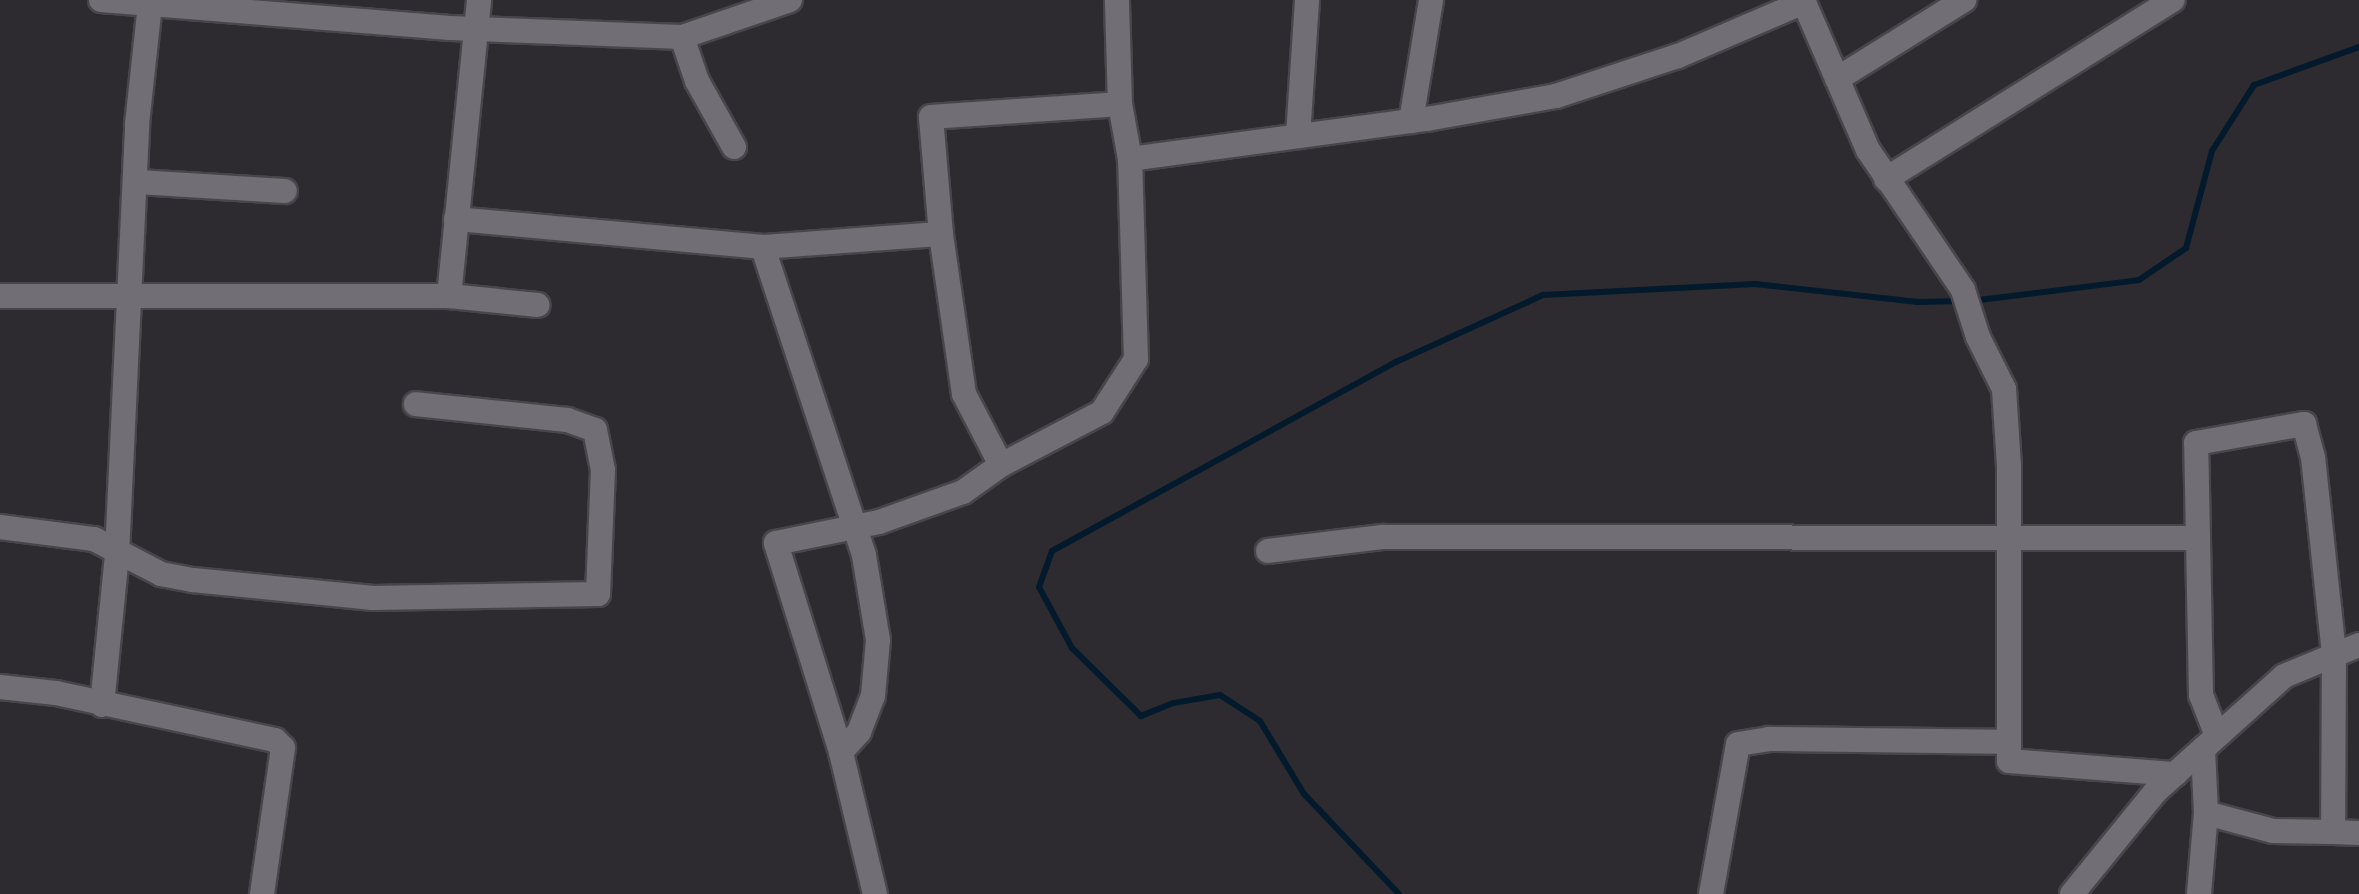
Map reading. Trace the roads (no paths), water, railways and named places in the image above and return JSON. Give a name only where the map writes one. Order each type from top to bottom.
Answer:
[{"type":"street","points":[[101,0],[150,5],[319,8],[475,26],[682,37],[790,0]]},
{"type":"street","points":[[449,296],[479,0]]},
{"type":"street","points":[[875,894],[841,752],[776,543],[853,526],[963,492],[1001,465],[1102,412],[1136,359],[1130,159],[1120,104],[1117,0]]},
{"type":"street","points":[[1298,136],[1307,0]]},
{"type":"street","points":[[1411,121],[1431,0]]},
{"type":"street","points":[[1837,79],[1964,0]]},
{"type":"street","points":[[1886,179],[2173,0]]},
{"type":"street","points":[[1130,159],[1411,121],[1556,96],[1678,56],[1803,1],[1886,179],[1963,290],[1978,337],[2004,389],[2009,542],[2009,761],[2175,774]]},
{"type":"street","points":[[102,705],[117,554],[138,182],[137,124],[150,5]]},
{"type":"street","points":[[682,37],[697,81],[734,147]]},
{"type":"street","points":[[1001,465],[964,394],[941,234],[931,117],[1120,104]]},
{"type":"street","points":[[138,182],[285,191]]},
{"type":"street","points":[[456,219],[763,247],[941,234]]},
{"type":"street","points":[[763,247],[853,526],[878,640],[873,696],[859,732],[841,752]]},
{"type":"street","points":[[0,296],[449,296],[538,305]]},
{"type":"street","points":[[0,527],[94,539],[117,554],[193,580],[373,598],[598,594],[603,470],[595,430],[567,420],[416,404]]},
{"type":"street","points":[[2199,894],[2210,743],[2201,695],[2196,443],[2304,424],[2313,457],[2334,653],[2333,832]]},
{"type":"street","points":[[1268,551],[1382,537],[2009,542],[2198,538]]},
{"type":"street","points":[[2072,894],[2175,774],[2284,676],[2359,645]]},
{"type":"street","points":[[0,687],[275,740],[283,748],[262,894]]},
{"type":"street","points":[[1711,894],[1738,744],[1768,739],[2009,742]]},
{"type":"street","points":[[2206,813],[2273,831],[2359,833]]},
{"type":"waterway","points":[[1971,301],[2139,280],[2186,248],[2212,151],[2254,85],[2359,47]]},
{"type":"waterway","points":[[1399,894],[1304,794],[1260,721],[1220,695],[1173,703],[1141,716],[1072,648],[1039,587],[1052,551],[1396,362],[1543,295],[1755,284],[1918,302],[1960,301]]}]
